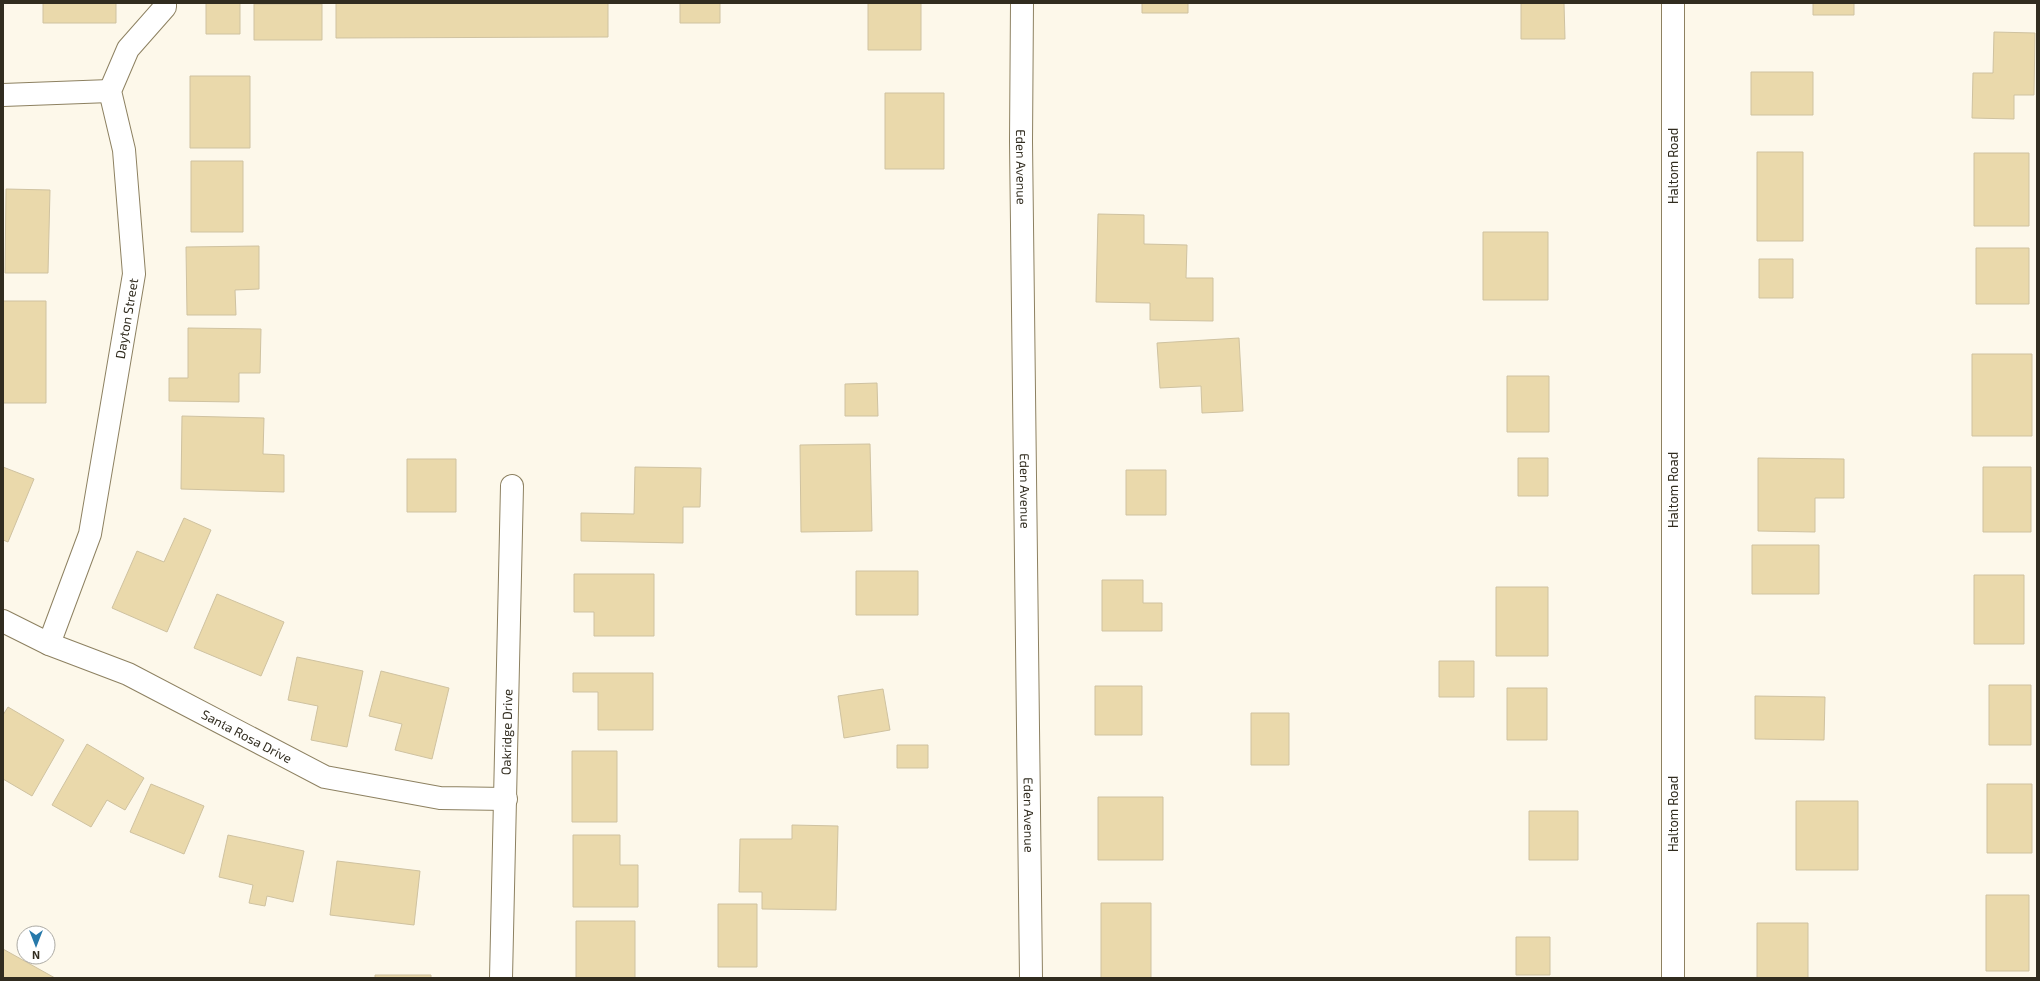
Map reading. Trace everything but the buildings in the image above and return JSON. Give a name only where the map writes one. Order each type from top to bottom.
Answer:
[{"type":"street","points":[[3,95],[110,90],[128,48],[165,6],[165,3]]},
{"type":"street","name":"Eden Avenue","points":[[1022,3],[1021,141],[1031,978]]},
{"type":"street","name":"Haltom Road","points":[[1673,3],[1673,978]]},
{"type":"street","name":"Dayton Street","points":[[49,644],[90,534],[134,274],[124,150],[110,90]]},
{"type":"street","name":"Oakridge Drive","points":[[501,978],[512,486]]},
{"type":"street","name":"Santa Rosa Drive","points":[[3,621],[49,644],[128,674],[325,776],[440,798],[506,799]]}]
